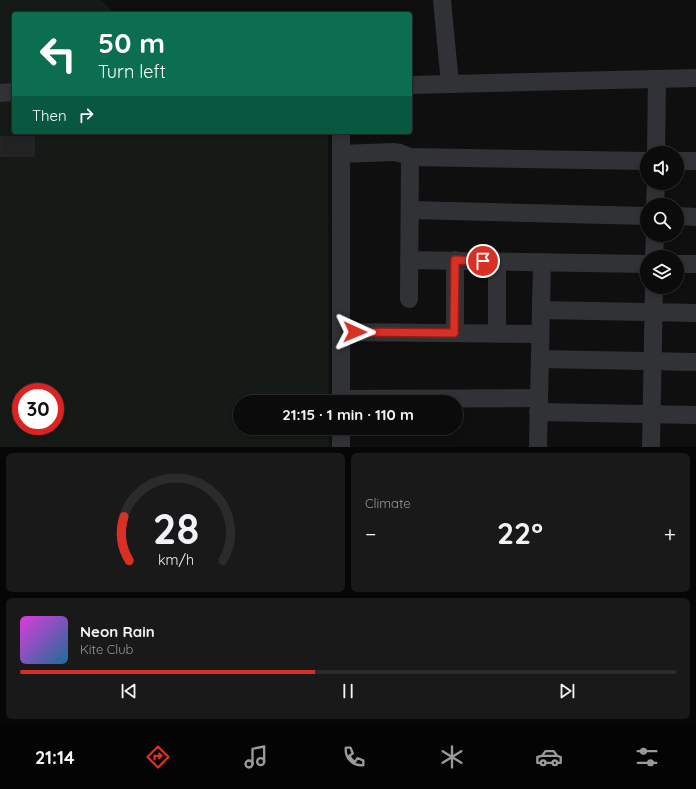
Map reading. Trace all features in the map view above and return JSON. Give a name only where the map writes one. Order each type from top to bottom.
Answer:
[{"type":"street","points":[[442,0],[450,84]]},
{"type":"street","points":[[412,85],[696,78]]},
{"type":"street","points":[[656,146],[657,79]]},
{"type":"street","points":[[0,92],[12,92]]},
{"type":"street","points":[[341,134],[341,395]]},
{"type":"street","points":[[341,154],[393,152],[400,153],[410,158],[640,161]]},
{"type":"street","points":[[409,299],[410,158]]},
{"type":"street","points":[[684,161],[696,161]]},
{"type":"street","points":[[410,210],[640,216]]},
{"type":"street","points":[[684,216],[696,217]]},
{"type":"street","points":[[409,260],[640,264]]},
{"type":"street","points":[[454,333],[455,260]]},
{"type":"street","points":[[497,261],[497,333]]},
{"type":"street","points":[[538,447],[542,262]]},
{"type":"street","points":[[684,264],[696,264]]},
{"type":"street","points":[[651,447],[654,294]]},
{"type":"street","points":[[541,310],[696,313]]},
{"type":"street","points":[[341,332],[540,334]]},
{"type":"street","points":[[540,359],[696,362]]},
{"type":"street","points":[[463,403],[539,405],[652,414],[696,415]]},
{"type":"street","points":[[341,435],[341,447]]},
{"type":"shaded area","points":[[0,0],[100,0],[114,12],[12,12],[12,134],[328,134],[329,395],[233,395],[233,435],[329,435],[329,447],[0,447]]},
{"type":"building","points":[[0,137],[34,137],[34,156],[0,156]]},
{"type":"route","points":[[355,332],[454,333],[455,260],[483,261]]}]
